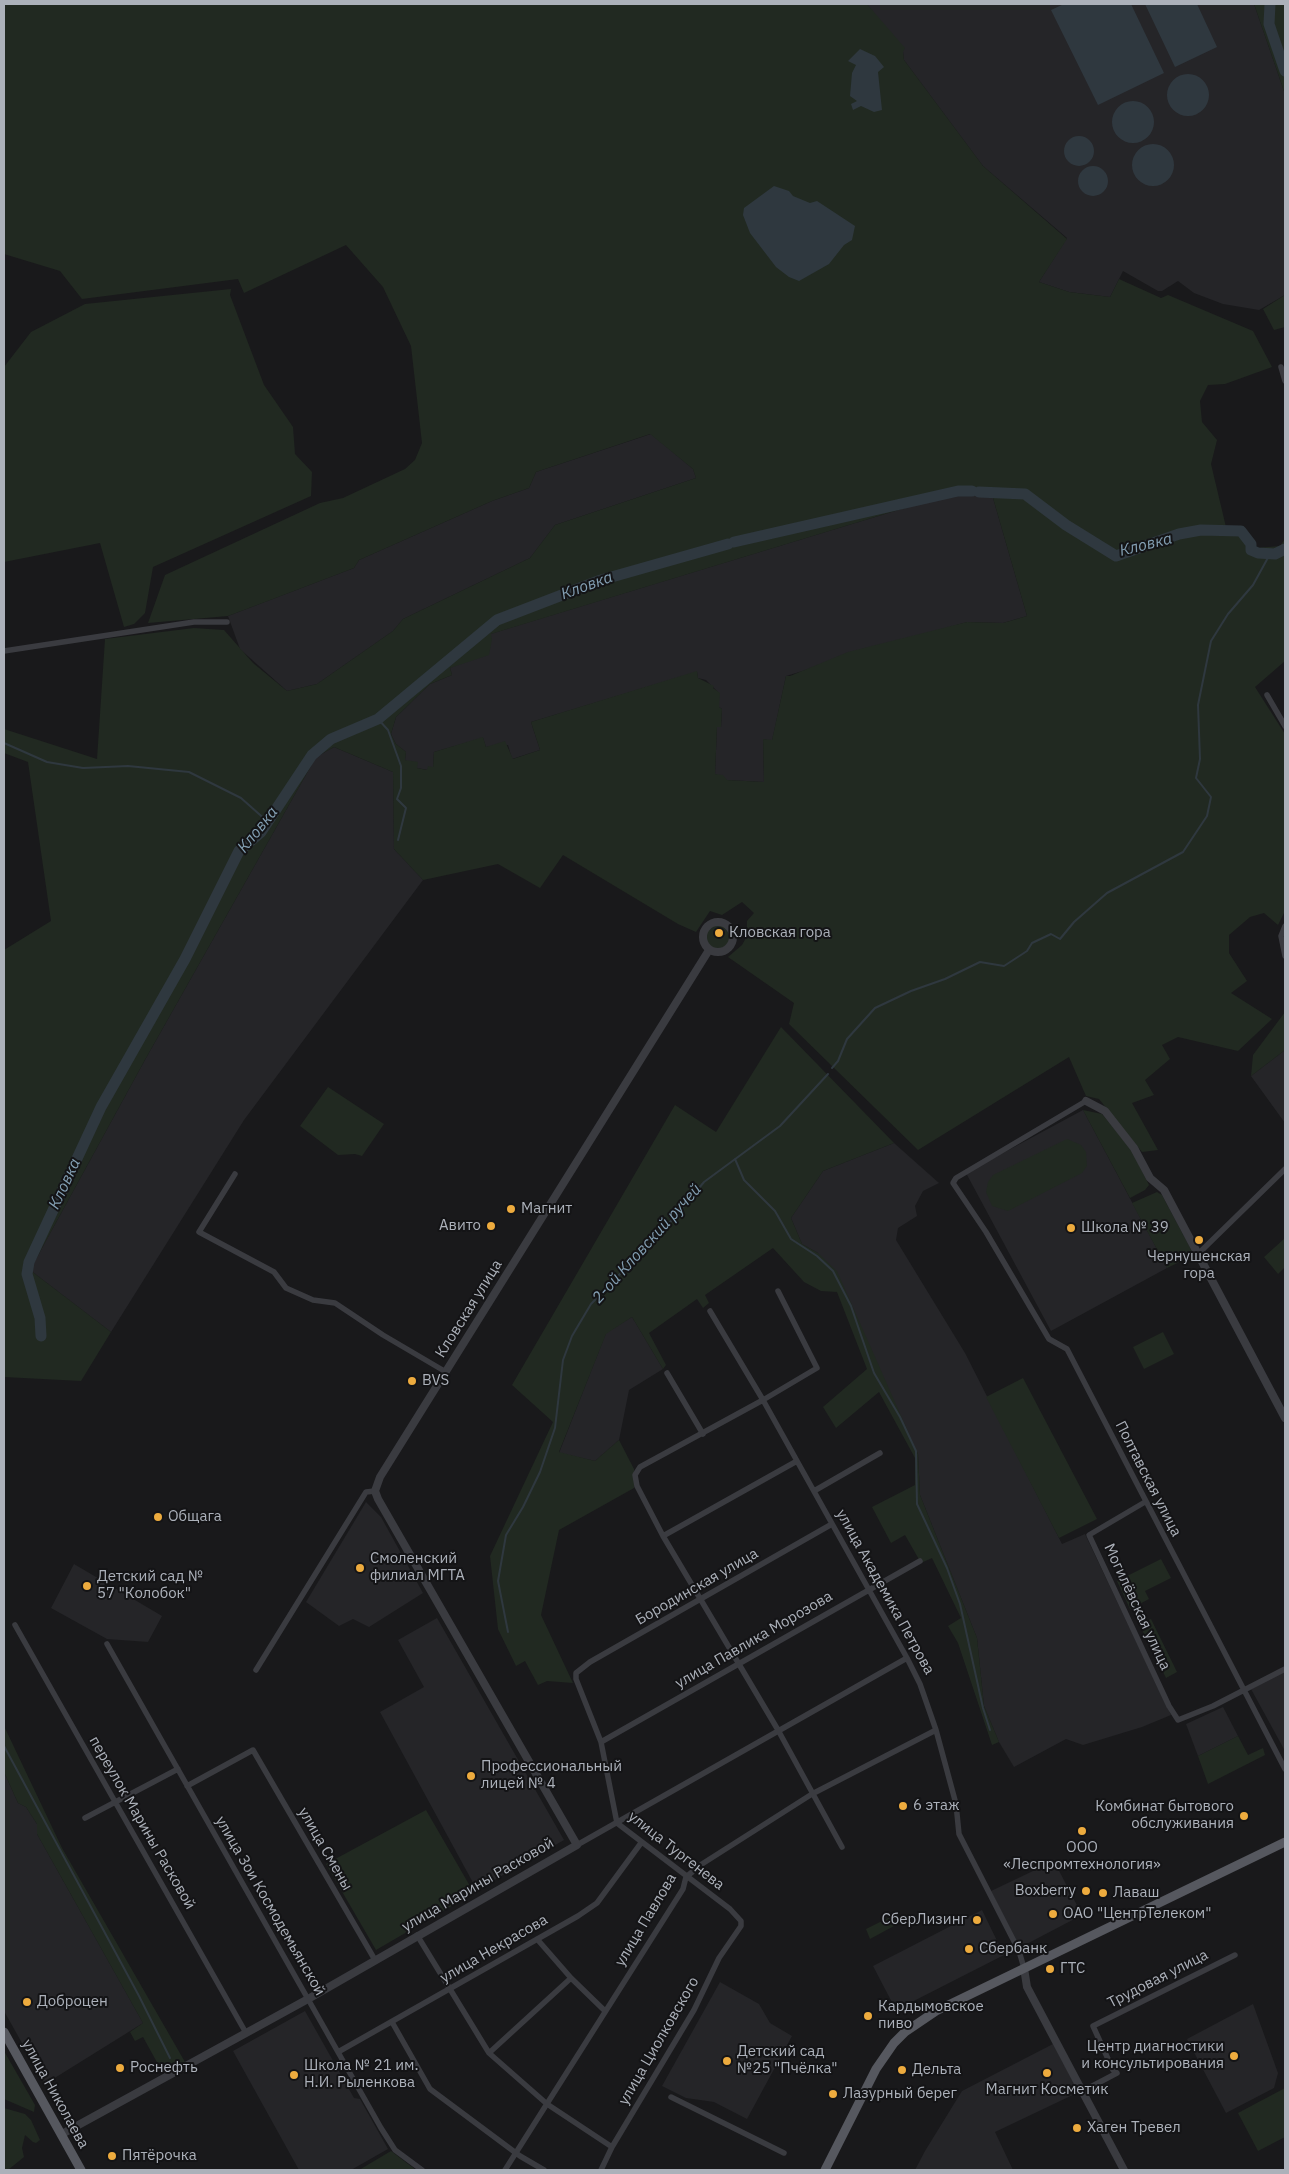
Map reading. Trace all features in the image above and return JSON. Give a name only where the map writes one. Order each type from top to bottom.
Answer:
[{"type":"main road","points":[[825,2170],[876,2069],[894,2043],[905,2032],[936,2011],[1285,1842]]},
{"type":"main road","name":"улица Николаева","points":[[4,2032],[81,2170]]},
{"type":"street","points":[[1281,367],[1285,381]]},
{"type":"street","points":[[4,651],[194,622],[227,622]]},
{"type":"street","points":[[1266,695],[1285,726]]},
{"type":"street","points":[[715,921],[727,924],[734,934],[731,945],[721,952],[709,950],[703,940],[705,928],[715,921]]},
{"type":"street","points":[[1285,926],[1281,936],[1285,956]]},
{"type":"street","name":"Кловская улица","points":[[375,1491],[380,1477],[709,950]]},
{"type":"street","points":[[1086,1101],[1105,1111],[1134,1148],[1150,1178],[1164,1190],[1285,1418]]},
{"type":"street","name":"Полтавская улица","points":[[1086,1101],[956,1178],[953,1183],[974,1213],[1050,1340],[1067,1349],[1285,1769]]},
{"type":"street","points":[[1198,1254],[1285,1169]]},
{"type":"street","points":[[235,1174],[199,1232],[274,1272],[286,1288],[313,1300],[335,1303],[383,1335],[446,1372]]},
{"type":"street","points":[[778,1291],[817,1368],[703,1434],[640,1467],[635,1475],[637,1486],[663,1536],[778,1730],[842,1846]]},
{"type":"street","name":"улица Академика Петрова","points":[[710,1312],[797,1460],[920,1684],[936,1730],[956,1804],[958,1834],[1019,1951],[1027,1987],[1124,2170]]},
{"type":"street","points":[[667,1373],[703,1434]]},
{"type":"street","points":[[814,1491],[880,1453]]},
{"type":"street","points":[[663,1536],[797,1460]]},
{"type":"street","points":[[256,1670],[366,1492],[375,1491],[577,1845]]},
{"type":"street","name":"Могилёвская улица","points":[[1145,1502],[1089,1535],[1169,1706],[1178,1720],[1213,1706],[1244,1690]]},
{"type":"street","name":"Бородинская улица","points":[[576,1673],[590,1662],[832,1524]]},
{"type":"street","name":"улица Павлика Морозова","points":[[601,1742],[920,1561]]},
{"type":"street","name":"переулок Марины Расковой","points":[[15,1625],[246,2033]]},
{"type":"street","name":"улица Зои Космодемьянской","points":[[107,1644],[395,2150],[422,2170]]},
{"type":"street","name":"улица Марины Расковой","points":[[62,2134],[308,1999],[907,1658]]},
{"type":"street","points":[[1244,1690],[1285,1669]]},
{"type":"street","name":"улица Тургенева","points":[[576,1673],[576,1680],[601,1742],[617,1823],[734,1913],[741,1921],[741,1926]]},
{"type":"street","name":"улица Павлова","points":[[505,2170],[683,1889],[686,1877],[702,1864],[812,1794],[936,1730]]},
{"type":"street","name":"улица Смены","points":[[187,1786],[253,1750],[376,1960]]},
{"type":"street","points":[[85,1818],[178,1769]]},
{"type":"street","name":"улица Некрасова","points":[[338,2052],[597,1903],[641,1843]]},
{"type":"street","name":"улица Циолковского","points":[[601,2170],[612,2147],[694,2010],[719,1958],[741,1926]]},
{"type":"street","points":[[417,1936],[489,2053],[547,2104],[612,2147]]},
{"type":"street","points":[[537,1939],[571,1978],[605,2011]]},
{"type":"street","name":"Трудовая улица","points":[[1082,2092],[1118,2073],[1113,2070],[1093,2026],[1235,1955]]},
{"type":"street","points":[[489,2053],[571,1978]]},
{"type":"street","points":[[392,2022],[430,2089],[544,2170]]},
{"type":"street","points":[[671,2097],[784,2153]]},
{"type":"shaded area","points":[[4,4],[867,4],[905,48],[903,52],[904,60],[983,166],[1067,239],[1039,282],[1069,292],[1110,297],[1119,279],[1161,298],[1168,295],[1253,331],[1272,367],[1225,384],[1208,385],[1200,401],[1202,422],[1217,440],[1211,464],[1226,527],[1242,529],[1251,538],[1256,548],[1280,546],[1285,539],[1285,661],[1255,687],[1285,734],[1285,911],[1278,925],[1264,913],[1250,917],[1229,935],[1229,953],[1247,981],[1231,993],[1272,1019],[1238,1051],[1178,1037],[1162,1045],[1170,1059],[1145,1080],[1154,1095],[1132,1103],[1158,1150],[1142,1152],[1099,1099],[1086,1096],[1069,1057],[918,1150],[789,1024],[794,1003],[728,957],[742,945],[747,936],[747,921],[754,913],[742,902],[722,915],[710,911],[696,932],[678,924],[563,855],[540,888],[498,864],[423,880],[394,849],[393,772],[334,747],[316,757],[146,1058],[30,1270],[111,1332],[81,1381],[4,1377],[4,950],[51,921],[28,762],[4,753],[4,729],[97,759],[105,639],[194,628],[224,630],[253,663],[287,691],[317,684],[393,631],[403,619],[530,558],[555,525],[696,478],[693,469],[650,434],[536,472],[529,488],[492,501],[359,560],[354,568],[228,616],[148,623],[165,575],[320,503],[343,498],[405,469],[415,460],[422,443],[411,346],[383,287],[346,245],[244,293],[238,279],[82,299],[60,271],[4,254]],"holes":[[[967,489],[993,498],[1027,616],[1003,623],[967,622],[848,652],[786,676],[772,740],[763,739],[764,782],[727,780],[723,775],[715,774],[717,727],[721,727],[722,709],[719,707],[720,693],[713,688],[714,686],[698,678],[697,671],[531,722],[540,750],[513,759],[505,741],[486,747],[483,737],[434,752],[433,767],[428,766],[427,770],[417,768],[418,762],[405,760],[406,752],[396,744],[391,734],[396,717],[430,684],[452,675],[450,668],[489,655],[491,634]]]},
{"type":"shaded area","points":[[867,4],[1254,4],[1285,94],[1285,295],[1259,310],[1223,304],[1194,293],[1178,281],[1162,291],[1158,291],[1123,271],[1110,297],[1069,292],[1039,282],[1067,238],[983,166],[904,60],[903,52]]},
{"type":"shaded area","points":[[1064,4],[1131,4],[1164,73],[1098,105],[1051,10]]},
{"type":"shaded area","points":[[1145,4],[1197,4],[1217,47],[1175,67]]},
{"type":"shaded area","points":[[1254,4],[1285,4],[1285,94]]},
{"type":"shaded area","points":[[860,49],[875,56],[884,67],[878,72],[882,110],[874,112],[861,106],[853,110],[851,104],[857,101],[850,96],[852,73],[856,65],[848,61]]},
{"type":"shaded area","points":[[1188,74],[1203,80],[1209,95],[1203,110],[1188,116],[1173,110],[1167,95],[1173,80]]},
{"type":"shaded area","points":[[1133,101],[1148,107],[1154,122],[1148,137],[1133,143],[1118,137],[1112,122],[1118,107]]},
{"type":"shaded area","points":[[1079,136],[1090,140],[1094,151],[1090,162],[1079,166],[1068,162],[1064,151],[1068,140]]},
{"type":"shaded area","points":[[1153,144],[1168,150],[1174,165],[1168,180],[1153,186],[1138,180],[1132,165],[1138,150]]},
{"type":"shaded area","points":[[1093,166],[1104,170],[1108,181],[1104,192],[1093,196],[1082,192],[1078,181],[1082,170]]},
{"type":"shaded area","points":[[774,186],[789,191],[793,196],[810,203],[817,201],[855,226],[852,240],[844,245],[829,264],[799,281],[789,277],[776,267],[750,233],[743,215],[744,208]]},
{"type":"shaded area","points":[[231,289],[230,295],[264,385],[293,427],[295,454],[312,472],[311,496],[153,567],[145,613],[134,624],[124,627],[100,543],[4,562],[4,367],[31,332],[85,304]]},
{"type":"shaded area","points":[[1285,295],[1285,327],[1274,330],[1263,309]]},
{"type":"shaded area","points":[[651,434],[693,469],[696,478],[555,525],[530,558],[403,619],[393,631],[317,684],[287,691],[240,649],[228,616],[354,568],[359,560],[492,501],[529,488],[536,472]]},
{"type":"shaded area","points":[[967,489],[993,498],[1027,616],[1003,623],[967,622],[786,676],[772,741],[763,739],[764,782],[726,780],[715,774],[717,727],[721,727],[722,709],[719,707],[719,693],[706,680],[698,678],[697,672],[531,722],[540,750],[512,759],[508,745],[486,747],[483,738],[434,752],[433,767],[428,770],[417,768],[405,760],[406,752],[396,744],[391,734],[396,717],[430,684],[452,675],[450,668],[490,634]]},
{"type":"shaded area","points":[[334,747],[393,772],[394,849],[423,880],[244,1120],[111,1332],[30,1270],[146,1058],[316,757]]},
{"type":"shaded area","points":[[717,923],[726,927],[730,936],[726,945],[717,949],[708,945],[704,936],[708,927]]},
{"type":"shaded area","points":[[1285,1012],[1285,1050],[1251,1076],[1253,1055]]},
{"type":"shaded area","points":[[781,1027],[894,1143],[823,1171],[791,1218],[802,1244],[818,1253],[837,1271],[918,1454],[920,1495],[977,1638],[984,1706],[999,1742],[992,1745],[958,1643],[948,1626],[961,1618],[932,1558],[921,1563],[905,1535],[891,1543],[872,1507],[915,1485],[915,1458],[879,1392],[836,1428],[823,1407],[867,1369],[837,1292],[821,1291],[804,1282],[773,1248],[705,1295],[709,1303],[703,1308],[697,1299],[649,1333],[666,1365],[663,1369],[632,1317],[606,1334],[559,1452],[595,1461],[619,1440],[634,1469],[634,1488],[559,1530],[541,1615],[573,1683],[547,1681],[538,1685],[525,1661],[516,1666],[498,1629],[490,1556],[553,1422],[512,1385],[675,1105],[716,1132]]},
{"type":"shaded area","points":[[1285,1050],[1285,1123],[1251,1076]]},
{"type":"shaded area","points":[[328,1087],[384,1124],[362,1156],[355,1154],[338,1155],[300,1126]]},
{"type":"shaded area","name":"Школа № 39","points":[[1083,1110],[1167,1268],[1051,1331],[966,1173]]},
{"type":"shaded area","points":[[1083,1110],[1102,1114],[1131,1149],[1149,1185],[1145,1190],[1130,1198]]},
{"type":"shaded area","points":[[1067,1139],[1081,1145],[1086,1152],[1087,1166],[1082,1173],[1008,1211],[992,1206],[986,1192],[988,1182],[993,1175]]},
{"type":"shaded area","points":[[894,1143],[939,1183],[923,1191],[915,1206],[917,1216],[898,1228],[896,1240],[965,1353],[1062,1544],[1085,1534],[1171,1715],[1142,1727],[1083,1745],[1066,1739],[1014,1767],[999,1742],[984,1706],[977,1638],[920,1495],[918,1454],[818,1253],[802,1244],[791,1218],[823,1171]]},
{"type":"shaded area","points":[[1157,1192],[1162,1195],[1194,1255],[1167,1268],[1132,1203]]},
{"type":"shaded area","points":[[1285,1238],[1285,1267],[1278,1274],[1264,1257]]},
{"type":"shaded area","points":[[632,1317],[663,1369],[629,1390],[619,1440],[595,1461],[559,1453],[606,1333]]},
{"type":"shaded area","points":[[1163,1332],[1174,1354],[1144,1369],[1133,1347]]},
{"type":"shaded area","points":[[1023,1378],[1097,1519],[1059,1538],[986,1397]]},
{"type":"shaded area","points":[[366,1502],[381,1517],[423,1593],[369,1627],[353,1619],[339,1626],[306,1602]]},
{"type":"shaded area","points":[[1161,1559],[1171,1578],[1145,1591],[1149,1599],[1130,1609],[1117,1581]]},
{"type":"shaded area","name":"Детский сад № 57 \"Колобок\"","points":[[74,1564],[162,1616],[148,1642],[107,1639],[51,1608]]},
{"type":"shaded area","name":"Профессиональный лицей № 4","points":[[437,1618],[564,1840],[477,1890],[380,1712],[424,1687],[398,1640]]},
{"type":"shaded area","points":[[1151,1619],[1177,1672],[1166,1678],[1139,1624]]},
{"type":"shaded area","points":[[1285,1671],[1285,1751],[1251,1689]]},
{"type":"shaded area","points":[[1223,1707],[1238,1736],[1198,1756],[1186,1724]]},
{"type":"shaded area","points":[[4,1726],[62,1848],[185,2062],[164,2075],[143,2037],[135,2041],[130,2032],[143,2023],[37,1834],[37,1824],[26,1807],[18,1803],[4,1772]]},
{"type":"shaded area","points":[[1238,1736],[1248,1755],[1263,1748],[1265,1755],[1208,1784],[1198,1756]]},
{"type":"shaded area","points":[[4,1772],[18,1803],[26,1807],[37,1824],[37,1834],[143,2023],[45,2084],[4,2011]]},
{"type":"shaded area","points":[[426,1810],[474,1893],[376,1950],[326,1864]]},
{"type":"shaded area","points":[[1054,1861],[1082,1915],[1019,1948],[991,1891]]},
{"type":"shaded area","points":[[982,1910],[1004,1955],[896,2010],[873,1966]]},
{"type":"shaded area","points":[[890,1917],[894,1926],[870,1939],[866,1929]]},
{"type":"shaded area","name":"Детский сад №25 \"Пчёлка\"","points":[[720,1982],[759,2004],[770,2023],[792,2036],[747,2119],[714,2102],[686,2098],[662,2086]]},
{"type":"shaded area","name":"Центр диагностики и консультирования","points":[[1253,2004],[1278,2073],[1274,2088],[1226,2113],[1187,2039]]},
{"type":"shaded area","name":"Школа № 21 им. Н.И. Рыленкова","points":[[305,2011],[354,2098],[360,2099],[388,2149],[351,2170],[299,2170],[233,2051]]},
{"type":"shaded area","points":[[1053,2044],[1079,2092],[995,2132],[1013,2170],[915,2170],[962,2091]]},
{"type":"shaded area","points":[[4,2051],[35,2105],[34,2112],[4,2099]]},
{"type":"shaded area","points":[[1285,2088],[1285,2137],[1258,2151],[1238,2113]]},
{"type":"shaded area","points":[[4,2108],[25,2114],[31,2120],[40,2140],[36,2143],[33,2142],[25,2135],[22,2148],[24,2157],[8,2170],[4,2170]]},
{"type":"shaded area","points":[[391,2151],[416,2170],[359,2170]]},
{"type":"waterway","name":"Кловка","points":[[1270,4],[1269,24],[1285,71]]},
{"type":"waterway","name":"Кловка","points":[[734,542],[958,491],[972,491]]},
{"type":"waterway","name":"Кловка","points":[[979,492],[1025,494],[1066,525],[1116,556],[1179,534],[1201,530],[1241,531],[1251,544],[1251,550],[1258,553],[1275,554],[1285,549]]},
{"type":"waterway","name":"Кловка","points":[[41,1336],[40,1318],[27,1274],[29,1262],[101,1107],[185,959],[239,851],[261,832],[312,755],[331,739],[378,719],[497,620],[601,580],[728,544]]},
{"type":"waterway","name":"2-ой Кловский ручей","points":[[832,1068],[838,1061],[847,1039],[875,1008],[911,991],[945,979],[980,962],[1004,966],[1027,951],[1032,943],[1051,934],[1060,939],[1074,922],[1107,893],[1183,852],[1207,816],[1211,797],[1196,778],[1200,759],[1198,705],[1211,641],[1228,614],[1253,585],[1270,554]]},
{"type":"waterway","points":[[378,719],[388,730],[401,766],[401,788],[397,799],[406,808],[398,840]]},
{"type":"waterway","points":[[4,743],[47,762],[83,768],[128,766],[189,772],[241,798],[268,822]]},
{"type":"waterway","name":"2-ой Кловский ручей","points":[[508,1632],[498,1581],[506,1535],[523,1507],[540,1472],[555,1428],[563,1360],[572,1336],[591,1304],[673,1219],[704,1182],[780,1126],[828,1074]]},
{"type":"waterway","points":[[735,1159],[744,1180],[775,1211],[791,1239],[817,1256],[833,1271],[851,1306],[874,1373],[900,1417],[916,1451],[917,1504],[947,1568],[960,1604],[983,1708],[990,1730]]},
{"type":"waterway","points":[[4,1746],[139,1996],[170,2058]]},
{"type":"place","name":"Кловская гора","points":[[719,933]]},
{"type":"place","name":"Магнит","points":[[511,1209]]},
{"type":"place","name":"Авито","points":[[491,1226]]},
{"type":"place","name":"Школа № 39","points":[[1071,1228]]},
{"type":"place","name":"Чернушенская гора","points":[[1199,1240]]},
{"type":"place","name":"BVS","points":[[412,1381]]},
{"type":"place","name":"Общага","points":[[158,1517]]},
{"type":"place","name":"Смоленский филиал МГТА","points":[[360,1568]]},
{"type":"place","name":"Детский сад № 57 \"Колобок\"","points":[[87,1586]]},
{"type":"place","name":"Профессиональный лицей № 4","points":[[471,1776]]},
{"type":"place","name":"6 этаж","points":[[903,1806]]},
{"type":"place","name":"Комбинат бытового обслуживания","points":[[1244,1816]]},
{"type":"place","name":"ООО «Леспромтехнология»","points":[[1082,1831]]},
{"type":"place","name":"Boxberry","points":[[1086,1891]]},
{"type":"place","name":"Лаваш","points":[[1103,1893]]},
{"type":"place","name":"ОАО \"ЦентрТелеком\"","points":[[1053,1914]]},
{"type":"place","name":"СберЛизинг","points":[[977,1920]]},
{"type":"place","name":"Сбербанк","points":[[969,1949]]},
{"type":"place","name":"ГТС","points":[[1050,1969]]},
{"type":"place","name":"Доброцен","points":[[27,2002]]},
{"type":"place","name":"Кардымовское пиво","points":[[868,2016]]},
{"type":"place","name":"Центр диагностики и консультирования","points":[[1234,2056]]},
{"type":"place","name":"Детский сад №25 \"Пчёлка\"","points":[[727,2061]]},
{"type":"place","name":"Роснефть","points":[[120,2068]]},
{"type":"place","name":"Дельта","points":[[902,2070]]},
{"type":"place","name":"Магнит Косметик","points":[[1047,2073]]},
{"type":"place","name":"Школа № 21 им. Н.И. Рыленкова","points":[[294,2075]]},
{"type":"place","name":"Лазурный берег","points":[[833,2094]]},
{"type":"place","name":"Хаген Тревел","points":[[1077,2128]]},
{"type":"place","name":"Пятёрочка","points":[[112,2156]]}]
